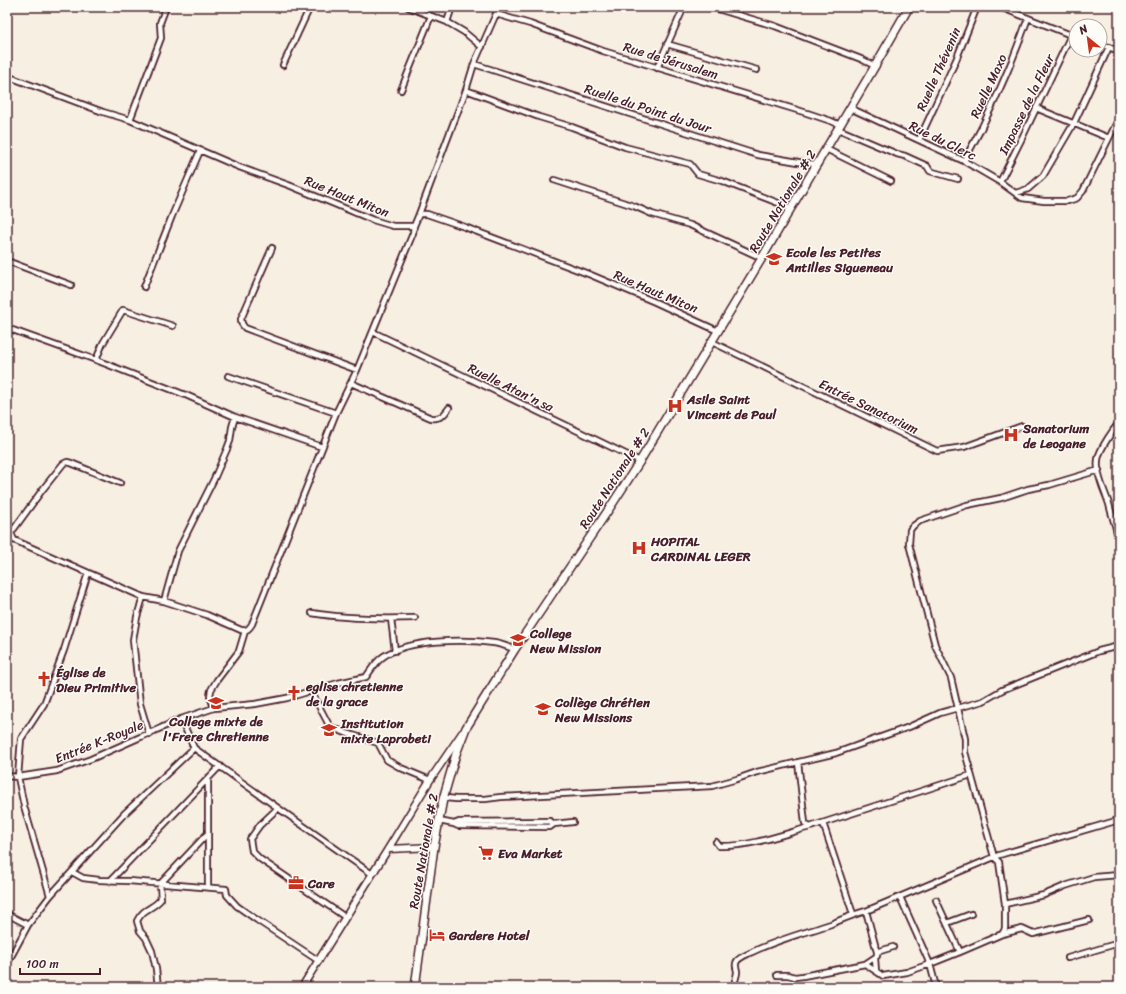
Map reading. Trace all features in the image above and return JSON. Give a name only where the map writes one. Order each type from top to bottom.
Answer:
[{"type":"main road","name":"Route Nationale # 2","points":[[415,987],[434,847],[443,799],[456,754],[466,728],[515,649],[640,461],[840,127],[909,7]]},
{"type":"main road","points":[[302,987],[430,780],[466,728]]},
{"type":"main road","points":[[388,849],[434,847]]},
{"type":"street","points":[[130,120],[161,38],[160,23],[166,7]]},
{"type":"street","points":[[283,65],[310,7]]},
{"type":"street","points":[[408,7],[447,22],[464,32],[482,47]]},
{"type":"street","points":[[447,22],[452,7]]},
{"type":"street","points":[[120,483],[67,462],[63,464],[11,532],[14,540],[143,597],[164,601],[207,615],[237,629],[244,631],[249,629],[336,413],[357,370],[413,233],[414,226],[466,90],[474,64],[498,7]]},
{"type":"street","points":[[657,68],[684,7]]},
{"type":"street","points":[[711,7],[775,26],[876,66]]},
{"type":"street","name":"Ruelle Thévenin","points":[[919,140],[956,60],[977,7]]},
{"type":"street","points":[[1000,7],[1068,34]]},
{"type":"street","name":"Rue de Jérusalem","points":[[496,14],[530,24],[603,51],[831,121],[840,127],[897,154],[927,166],[930,171],[958,179]]},
{"type":"street","points":[[401,90],[431,16]]},
{"type":"street","name":"Ruelle Maxo","points":[[964,162],[1005,78],[1028,18]]},
{"type":"street","points":[[667,44],[757,70]]},
{"type":"street","name":"Impasse de la Fleur","points":[[1000,182],[1068,46]]},
{"type":"street","points":[[1016,193],[1028,189],[1043,176],[1074,123],[1109,47],[1119,51]]},
{"type":"street","name":"Ruelle du Point du Jour","points":[[474,64],[758,155],[818,164]]},
{"type":"street","name":"Rue Haut Miton","points":[[7,76],[103,112],[130,120],[239,168],[291,186],[373,220],[393,226],[414,226]]},
{"type":"street","points":[[466,90],[625,147],[690,164],[698,174],[722,181],[791,208]]},
{"type":"street","name":"Rue du Clerc","points":[[850,108],[964,162],[1000,182],[1022,198],[1044,201],[1068,201],[1078,198],[1083,191],[1109,138]]},
{"type":"street","points":[[1036,108],[1109,138],[1119,118]]},
{"type":"street","points":[[826,149],[891,181]]},
{"type":"street","points":[[144,287],[200,151]]},
{"type":"street","points":[[554,180],[634,206],[652,214],[690,225],[762,258]]},
{"type":"street","name":"Rue Haut Miton","points":[[419,214],[427,214],[462,226],[591,275],[718,331]]},
{"type":"street","points":[[272,248],[241,319],[243,326],[357,370]]},
{"type":"street","points":[[7,261],[71,285]]},
{"type":"street","points":[[96,360],[103,343],[123,310],[173,326]]},
{"type":"street","points":[[7,328],[96,360],[188,396],[235,417],[322,447]]},
{"type":"street","name":"Ruelle Atan'n sa","points":[[373,332],[640,461]]},
{"type":"street","name":"Entrée Sanatorium","points":[[712,342],[937,451],[964,447],[1022,426]]},
{"type":"street","points":[[228,376],[336,413]]},
{"type":"street","points":[[351,383],[432,418],[436,419],[444,416],[449,408]]},
{"type":"street","points":[[164,601],[178,551],[214,479],[227,449],[235,417]]},
{"type":"street","points":[[1119,423],[1112,432],[1099,456],[1101,484],[1119,540]]},
{"type":"street","points":[[1002,934],[1005,928],[1005,904],[999,862],[994,857],[965,752],[965,739],[951,678],[935,645],[913,564],[909,544],[910,530],[920,521],[967,505],[1000,498],[1099,470]]},
{"type":"street","points":[[50,896],[24,806],[18,777],[21,739],[44,704],[64,650],[88,573]]},
{"type":"street","points":[[143,597],[137,617],[133,640],[140,704],[149,734]]},
{"type":"street","points":[[312,613],[331,616],[391,619],[415,618]]},
{"type":"street","points":[[391,619],[395,651]]},
{"type":"street","points":[[214,708],[210,696],[211,690],[239,651],[244,631]]},
{"type":"street","name":"Entrée K-Royale","points":[[7,776],[18,777],[57,771],[90,759],[181,719],[214,708],[255,704],[287,698],[338,683],[366,677],[376,663],[384,656],[419,644],[457,640],[495,643],[515,649]]},
{"type":"street","points":[[443,799],[485,799],[712,786],[757,772],[836,753],[909,727],[940,713],[983,701],[1002,690],[1099,651],[1119,646]]},
{"type":"street","points":[[311,691],[330,727],[378,743],[387,760],[401,768],[430,780]]},
{"type":"street","points":[[181,719],[194,748],[372,874]]},
{"type":"street","points":[[7,964],[28,925],[50,896],[124,814],[194,748]]},
{"type":"street","points":[[798,762],[805,823],[810,827]]},
{"type":"street","points":[[110,880],[220,766]]},
{"type":"street","points":[[716,842],[719,846],[735,846],[763,840],[810,827],[971,774]]},
{"type":"street","points":[[208,778],[208,887]]},
{"type":"street","points":[[278,808],[260,825],[250,839],[252,851],[260,859],[345,917]]},
{"type":"street","points":[[734,987],[734,979],[737,974],[736,964],[740,958],[755,950],[833,923],[853,914],[866,911],[994,857],[1119,820]]},
{"type":"street","points":[[439,821],[454,824],[459,822],[550,821],[554,824],[573,822]]},
{"type":"street","points":[[823,822],[853,914]]},
{"type":"street","points":[[158,987],[152,951],[146,938],[140,931],[137,921],[141,914],[148,908],[157,904],[161,899],[160,884],[208,833]]},
{"type":"street","points":[[72,872],[83,878],[226,889],[227,895],[238,906],[318,961]]},
{"type":"street","points":[[1005,904],[1044,895],[1065,886],[1094,877],[1119,875]]},
{"type":"street","points":[[900,897],[930,964],[936,987]]},
{"type":"street","points":[[936,900],[960,952]]},
{"type":"street","points":[[866,911],[877,952],[877,956],[875,958],[876,971]]},
{"type":"street","points":[[7,914],[28,925]]},
{"type":"street","points":[[947,923],[971,914]]},
{"type":"street","points":[[865,964],[883,976],[907,972],[1002,934],[1022,929],[1033,934],[1089,920]]},
{"type":"street","points":[[1068,958],[1119,943]]},
{"type":"street","points":[[877,952],[893,947]]},
{"type":"street","points":[[777,975],[788,975],[795,977],[803,976],[865,964],[875,958]]},
{"type":"place","name":"Ecole les Petites Antilles Sigueneau","points":[[774,259]]},
{"type":"place","name":"Asile Saint Vincent de Paul","points":[[675,406]]},
{"type":"place","name":"Sanatorium de Leogane","points":[[1011,435]]},
{"type":"place","name":"HOPITAL CARDINAL LEGER","points":[[639,548]]},
{"type":"place","name":"College New Mission","points":[[518,640]]},
{"type":"place","name":"Église de Dieu Primitive","points":[[44,679]]},
{"type":"place","name":"eglise chretienne de la grace","points":[[294,693]]},
{"type":"place","name":"College mixte de l'Frere Chretienne","points":[[216,703]]},
{"type":"place","name":"Collège Chrétien New Missions","points":[[543,709]]},
{"type":"place","name":"Institution mixte Laprobeti","points":[[329,730]]},
{"type":"place","name":"Eva Market","points":[[486,853]]},
{"type":"place","name":"Care","points":[[296,883]]},
{"type":"place","name":"Gardere Hotel","points":[[437,935]]}]
